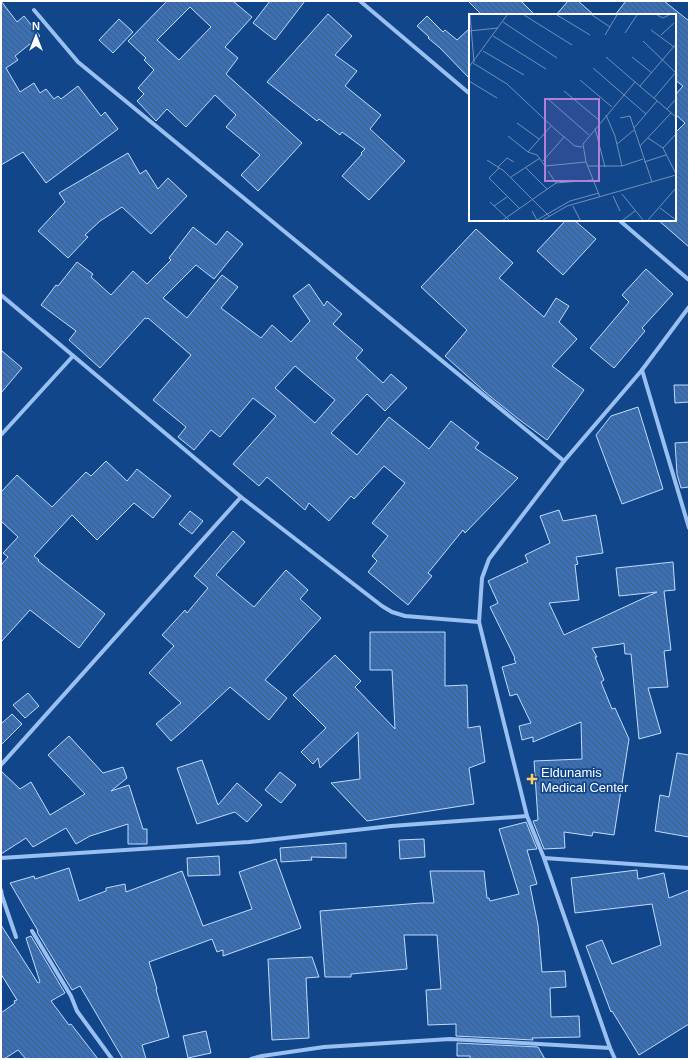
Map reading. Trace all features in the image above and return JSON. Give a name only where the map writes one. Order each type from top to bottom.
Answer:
[{"type":"street","points":[[360,1],[469,93]]},
{"type":"street","points":[[34,10],[78,62],[564,461]]},
{"type":"street","points":[[620,221],[689,280]]},
{"type":"street","points":[[1,295],[241,497],[382,606],[392,612],[405,616],[479,622]]},
{"type":"street","points":[[615,1059],[528,816],[479,622],[482,578],[489,559],[564,461],[642,370],[689,307]]},
{"type":"street","points":[[1,435],[73,356]]},
{"type":"street","points":[[642,370],[689,528]]},
{"type":"street","points":[[1,765],[241,497]]},
{"type":"street","points":[[1,858],[249,842],[392,826],[528,816]]},
{"type":"street","points":[[544,858],[689,868]]},
{"type":"street","points":[[1,890],[16,937]]},
{"type":"street","points":[[32,931],[70,996],[77,1011],[112,1059]]},
{"type":"street","points":[[250,1059],[324,1047],[450,1039],[610,1048]]},
{"type":"building","points":[[1,1],[17,22],[24,16],[40,36],[15,56],[18,60],[6,68],[20,92],[34,83],[40,93],[46,89],[54,99],[58,96],[61,99],[78,86],[101,116],[105,112],[118,129],[46,183],[23,152],[1,165]]},
{"type":"building","points":[[167,1],[233,1],[252,17],[225,47],[238,58],[226,74],[302,143],[258,191],[241,175],[260,155],[226,127],[236,115],[215,95],[186,127],[167,109],[156,121],[137,101],[144,94],[138,88],[154,70],[144,60],[146,58],[128,41]],"holes":[[[190,7],[211,27],[179,60],[157,40]]]},
{"type":"building","points":[[270,1],[305,1],[275,40],[253,23]]},
{"type":"building","points":[[468,1],[521,1],[534,14],[481,14]]},
{"type":"building","points":[[568,1],[578,1],[593,14],[557,14]]},
{"type":"building","points":[[626,1],[664,1],[689,21],[689,247],[659,221],[676,221],[676,132],[685,123],[676,115],[676,94],[683,86],[676,81],[676,14],[616,14]]},
{"type":"building","points":[[328,14],[352,36],[335,55],[357,71],[345,86],[381,115],[370,129],[405,161],[369,200],[342,176],[365,149],[342,132],[340,135],[319,119],[317,121],[267,82]]},
{"type":"building","points":[[427,16],[443,32],[445,30],[457,40],[469,29],[469,78],[440,48],[428,38],[429,37],[417,26]]},
{"type":"building","points":[[119,19],[133,32],[113,53],[99,40]]},
{"type":"building","points":[[128,153],[140,174],[146,170],[158,189],[168,178],[187,196],[151,234],[122,207],[100,221],[85,235],[88,237],[68,258],[38,231],[65,202],[59,193]]},
{"type":"building","points":[[565,221],[575,221],[596,239],[563,275],[537,251]]},
{"type":"building","points":[[193,227],[216,245],[227,231],[243,244],[214,279],[196,265],[163,298],[187,318],[222,275],[238,287],[221,308],[261,338],[272,325],[291,342],[310,321],[293,296],[309,284],[324,306],[327,301],[342,314],[333,324],[363,350],[356,358],[383,383],[391,374],[407,388],[385,411],[367,394],[331,433],[357,455],[389,417],[429,449],[451,421],[479,443],[475,448],[518,478],[465,533],[463,530],[428,573],[432,576],[408,605],[368,572],[377,561],[372,556],[388,536],[372,523],[405,483],[384,466],[354,499],[351,496],[329,521],[309,503],[305,510],[267,477],[259,486],[233,464],[276,416],[253,398],[220,437],[211,430],[194,450],[178,437],[186,427],[153,400],[191,355],[148,318],[145,318],[100,368],[69,340],[76,331],[41,305],[56,285],[58,286],[77,262],[93,274],[91,277],[111,295],[133,271],[147,284],[171,260],[169,258]],"holes":[[[295,366],[335,400],[315,423],[275,388]]]},
{"type":"building","points":[[476,229],[513,263],[499,278],[544,317],[556,298],[569,306],[559,322],[577,339],[552,366],[584,390],[547,440],[485,392],[445,356],[467,330],[421,287]]},
{"type":"building","points":[[646,269],[673,294],[642,328],[645,331],[614,368],[590,348],[629,302],[622,295]]},
{"type":"building","points":[[1,350],[22,368],[1,393]]},
{"type":"building","points":[[674,385],[689,385],[689,402],[675,403]]},
{"type":"building","points":[[638,407],[663,489],[622,504],[596,435],[611,416]]},
{"type":"building","points":[[689,442],[689,487],[681,488],[677,474],[675,443]]},
{"type":"building","points":[[106,461],[127,481],[137,469],[171,496],[153,518],[134,503],[97,540],[72,515],[34,556],[39,560],[38,561],[105,614],[79,648],[30,610],[1,642],[1,565],[8,557],[3,553],[18,537],[1,521],[1,492],[17,475],[52,507],[86,472],[91,476]]},
{"type":"building","points":[[559,510],[563,521],[596,515],[603,553],[576,557],[578,564],[575,565],[579,600],[549,603],[564,635],[657,592],[619,596],[616,568],[673,562],[675,590],[664,591],[671,650],[664,651],[668,687],[648,688],[661,733],[639,739],[631,654],[625,654],[624,643],[592,648],[597,657],[595,657],[604,680],[601,682],[612,709],[615,708],[629,739],[614,835],[593,832],[592,836],[564,832],[565,848],[544,849],[533,821],[538,820],[534,761],[582,759],[581,722],[533,742],[533,737],[522,740],[519,726],[531,723],[517,694],[510,696],[502,667],[516,663],[490,607],[498,603],[488,581],[528,562],[525,555],[550,543],[540,516]]},
{"type":"building","points":[[190,511],[203,521],[192,534],[179,524]]},
{"type":"building","points":[[233,531],[245,542],[216,575],[254,607],[286,570],[308,590],[300,599],[321,618],[265,680],[287,698],[269,720],[230,687],[171,741],[156,724],[181,703],[149,673],[174,646],[162,635],[185,610],[187,613],[208,588],[194,576]]},
{"type":"building","points":[[370,632],[445,632],[445,686],[467,685],[468,728],[480,726],[485,762],[469,768],[474,804],[367,821],[331,783],[360,779],[358,732],[320,768],[318,758],[313,764],[301,752],[326,728],[293,695],[335,655],[361,681],[355,687],[395,729],[392,670],[370,670]]},
{"type":"building","points":[[28,693],[39,706],[25,718],[13,705]]},
{"type":"building","points":[[12,714],[22,724],[1,745],[1,724]]},
{"type":"building","points":[[69,736],[103,773],[123,767],[127,778],[111,791],[129,785],[143,829],[147,829],[147,844],[128,844],[128,824],[90,836],[76,844],[66,828],[33,847],[26,838],[1,854],[1,771],[20,789],[31,782],[50,815],[85,794],[48,755]]},
{"type":"building","points":[[677,753],[689,755],[689,837],[655,831],[660,795],[669,797]]},
{"type":"building","points":[[202,760],[218,805],[237,783],[262,805],[247,822],[235,812],[197,824],[177,768]]},
{"type":"building","points":[[280,772],[296,785],[281,803],[265,790]]},
{"type":"building","points":[[526,822],[537,849],[527,850],[537,884],[530,886],[538,925],[542,972],[565,971],[566,987],[550,988],[551,1017],[579,1016],[580,1037],[532,1038],[533,1040],[456,1036],[456,1024],[428,1025],[426,990],[441,989],[437,935],[404,935],[407,969],[351,974],[351,977],[325,977],[320,911],[434,903],[430,871],[484,871],[487,898],[489,898],[490,901],[519,894],[499,829]]},
{"type":"building","points":[[424,839],[425,857],[400,859],[399,840]]},
{"type":"building","points":[[346,843],[346,858],[311,857],[312,860],[281,862],[280,848]]},
{"type":"building","points":[[219,856],[220,875],[188,876],[187,858]]},
{"type":"building","points":[[276,859],[301,928],[223,956],[223,950],[217,952],[212,939],[149,962],[169,1037],[142,1045],[146,1059],[123,1059],[80,986],[72,990],[37,932],[38,931],[10,883],[34,876],[35,879],[69,868],[79,901],[106,891],[106,888],[125,884],[126,892],[182,871],[203,926],[252,909],[239,872]]},
{"type":"building","points":[[637,870],[638,879],[664,873],[669,898],[689,890],[689,1024],[639,1055],[612,1011],[611,1012],[586,946],[602,940],[612,964],[661,945],[652,904],[575,913],[571,878]]},
{"type":"building","points":[[1,925],[38,983],[40,982],[26,938],[31,936],[65,993],[51,1001],[98,1059],[26,1059],[18,1050],[4,1059],[1,1059],[1,1013],[17,1000],[1,974]]},
{"type":"building","points":[[312,957],[319,977],[306,978],[309,1038],[272,1040],[268,959]]},
{"type":"building","points":[[206,1031],[211,1053],[188,1058],[183,1036]]},
{"type":"building","points":[[457,1043],[538,1047],[545,1059],[470,1059],[470,1056],[457,1056]]},
{"type":"place","name":"Eldunamis Medical Center","points":[[532,779]]}]
